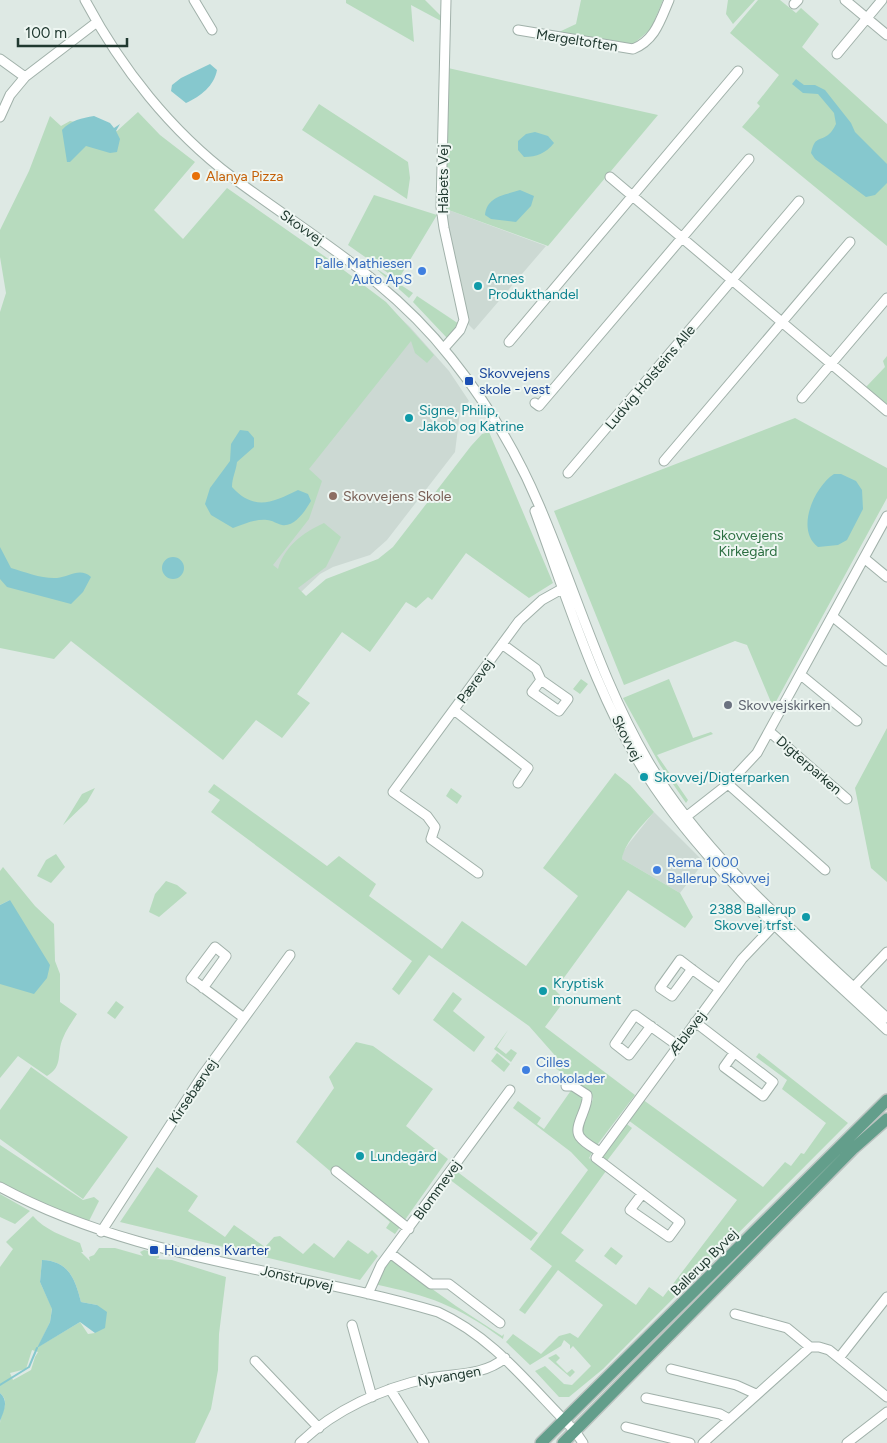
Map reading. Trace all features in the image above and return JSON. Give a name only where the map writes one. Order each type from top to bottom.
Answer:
[{"type":"main road","name":"Ballerup Byvej","points":[[541,1443],[887,1100]]},
{"type":"main road","name":"Ballerup Byvej","points":[[563,1443],[854,1148],[887,1119]]},
{"type":"street","name":"Skovvej","points":[[86,0],[97,22],[128,70],[149,96],[198,149],[231,176],[384,287],[444,348],[495,419],[516,457],[567,586],[590,658],[629,744],[655,787],[684,819],[716,866],[851,990],[887,1030]]},
{"type":"street","points":[[194,0],[212,30]]},
{"type":"street","name":"Håbets Vej","points":[[444,348],[460,330],[464,320],[441,206],[446,0]]},
{"type":"street","name":"Mergeltoften","points":[[518,30],[633,49],[645,44],[656,31],[669,0]]},
{"type":"street","points":[[845,0],[887,35]]},
{"type":"street","points":[[837,54],[882,0]]},
{"type":"street","points":[[0,117],[10,95],[25,77],[97,22]]},
{"type":"street","points":[[0,58],[25,77]]},
{"type":"street","points":[[509,342],[738,71]]},
{"type":"street","points":[[535,403],[539,406],[749,159]]},
{"type":"street","points":[[610,178],[887,411]]},
{"type":"street","name":"Ludvig Holsteins Alle","points":[[568,473],[799,201]]},
{"type":"street","points":[[664,461],[850,242]]},
{"type":"street","points":[[802,398],[887,298]]},
{"type":"street","name":"Digterparken","points":[[684,819],[728,784],[757,753],[887,516]]},
{"type":"street","points":[[864,558],[887,577]]},
{"type":"street","name":"Pærevej","points":[[478,873],[431,839],[435,827],[427,816],[393,792],[527,612],[567,586]]},
{"type":"street","points":[[832,616],[887,661]]},
{"type":"street","points":[[502,644],[536,669],[541,680]]},
{"type":"street","points":[[801,675],[857,721]]},
{"type":"street","points":[[454,710],[528,768],[518,783]]},
{"type":"street","name":"Digterparken","points":[[770,732],[848,799]]},
{"type":"street","points":[[728,784],[825,870]]},
{"type":"street","name":"Æblevej","points":[[600,1152],[742,959],[778,921]]},
{"type":"street","points":[[851,990],[887,952]]},
{"type":"street","name":"Kirsebærvej","points":[[101,1232],[202,1076],[290,954]]},
{"type":"street","points":[[692,969],[720,989]]},
{"type":"street","points":[[203,988],[244,1018]]},
{"type":"street","name":"Skovvej","points":[[851,990],[887,1018]]},
{"type":"street","points":[[695,1022],[773,1082],[763,1096],[724,1067],[734,1053]]},
{"type":"street","points":[[651,1026],[677,1045]]},
{"type":"street","points":[[566,1086],[572,1086],[587,1095],[588,1103],[578,1130],[580,1137],[600,1152],[596,1158],[680,1222],[669,1238],[630,1210],[642,1194]]},
{"type":"street","name":"Blommevej","points":[[368,1294],[373,1278],[390,1253],[510,1090]]},
{"type":"street","points":[[336,1171],[409,1228]]},
{"type":"street","name":"Jonstrupvej","points":[[0,1188],[39,1208],[101,1232],[438,1312],[459,1322],[506,1358],[575,1431],[583,1443]]},
{"type":"street","points":[[390,1253],[431,1284],[449,1284],[500,1323]]},
{"type":"street","points":[[839,1358],[887,1298]]},
{"type":"street","points":[[735,1314],[787,1328],[810,1347]]},
{"type":"street","points":[[352,1325],[372,1397]]},
{"type":"street","points":[[703,1443],[810,1347],[819,1346],[829,1350],[887,1397]]},
{"type":"street","name":"Nyvangen","points":[[300,1443],[344,1410],[390,1389],[431,1378],[481,1371],[497,1365],[506,1358]]},
{"type":"street","points":[[255,1361],[319,1428]]},
{"type":"street","points":[[671,1369],[736,1385],[756,1394]]},
{"type":"street","points":[[390,1389],[424,1443]]},
{"type":"street","points":[[646,1398],[720,1414],[729,1419]]},
{"type":"street","points":[[847,1443],[887,1412]]},
{"type":"street","points":[[626,1427],[690,1443]]},
{"type":"shaded area","points":[[443,208],[546,246],[474,330],[468,324]]},
{"type":"shaded area","points":[[391,309],[410,327],[449,371],[469,401],[460,412],[455,452],[387,540],[370,555],[333,567],[320,574],[300,593],[243,581]]},
{"type":"shaded area","points":[[654,812],[704,862],[680,893],[622,859],[623,852]]},
{"type":"green space","points":[[346,0],[425,0],[442,17],[441,21],[411,5],[414,42],[346,3]]},
{"type":"green space","points":[[581,0],[663,0],[651,29],[633,44],[559,32],[576,24]]},
{"type":"green space","points":[[728,0],[755,0],[733,24],[726,14]]},
{"type":"green space","points":[[758,0],[780,0],[796,13],[801,8],[819,24],[802,47],[887,124],[887,246],[742,127],[760,106],[757,103],[779,75],[730,33]]},
{"type":"green space","points":[[448,68],[658,115],[548,246],[443,208]]},
{"type":"green space","points":[[319,104],[408,162],[410,178],[407,199],[302,130]]},
{"type":"green space","points":[[138,112],[160,135],[195,162],[154,210],[183,239],[227,188],[337,265],[386,302],[434,355],[427,363],[415,353],[411,341],[309,469],[322,481],[309,519],[273,565],[278,569],[285,554],[295,541],[324,523],[341,537],[326,567],[298,588],[306,596],[326,579],[378,559],[393,547],[471,446],[482,434],[489,432],[553,583],[529,598],[466,553],[432,600],[428,597],[416,608],[406,602],[370,652],[342,632],[297,694],[310,703],[282,738],[256,720],[223,760],[71,641],[54,659],[0,648],[0,312],[6,293],[0,257],[0,230],[29,171],[50,116],[61,126],[70,121],[117,131]]},
{"type":"green space","points":[[374,195],[437,215],[398,280],[348,245]]},
{"type":"green space","points":[[374,267],[413,293],[409,298]]},
{"type":"green space","points":[[417,296],[459,324],[447,338],[413,302]]},
{"type":"green space","points":[[887,356],[887,405],[866,387],[885,367],[883,361]]},
{"type":"green space","name":"Skovvejens Kirkegård","points":[[795,418],[887,468],[887,498],[773,707],[747,645],[735,641],[624,685],[554,511]]},
{"type":"green space","points":[[581,679],[588,684],[580,694],[573,689]]},
{"type":"green space","points":[[669,679],[693,738],[711,732],[713,734],[657,755],[688,800],[686,803],[660,765],[623,698]]},
{"type":"green space","points":[[887,728],[887,882],[871,868],[855,788]]},
{"type":"green space","points":[[615,773],[630,785],[654,812],[631,840],[622,859],[680,893],[693,917],[685,928],[628,890],[555,990],[565,1000],[545,1027],[635,1095],[597,1145],[582,1135],[581,1131],[593,1099],[592,1095],[554,1067],[559,1060],[529,1026],[429,955],[399,995],[392,989],[412,961],[211,812],[220,800],[208,792],[214,784],[327,866],[339,856],[376,884],[369,896],[442,949],[462,921],[526,966],[578,896],[543,868]]},
{"type":"green space","points":[[95,788],[87,802],[63,825],[82,794]]},
{"type":"green space","points":[[451,788],[462,796],[457,804],[446,796]]},
{"type":"green space","points":[[56,854],[65,867],[51,883],[37,876],[46,860]]},
{"type":"green space","points":[[3,867],[35,906],[54,924],[55,961],[60,974],[60,1002],[77,1014],[63,1038],[58,1064],[47,1076],[18,1056],[0,1078],[0,984],[10,900],[0,905],[0,871]]},
{"type":"green space","points":[[166,881],[177,885],[187,893],[159,917],[149,912],[155,894]]},
{"type":"green space","points":[[453,992],[462,999],[453,1011],[485,1037],[474,1052],[433,1020]]},
{"type":"green space","points":[[116,1001],[124,1007],[115,1019],[107,1013]]},
{"type":"green space","points":[[508,1030],[497,1047],[506,1054],[511,1049],[517,1053],[511,1062],[494,1049]]},
{"type":"green space","points":[[356,1042],[373,1046],[433,1089],[406,1126],[448,1159],[395,1234],[386,1228],[390,1222],[296,1142],[334,1088],[329,1077]]},
{"type":"green space","points":[[497,1053],[510,1064],[504,1072],[491,1061]]},
{"type":"green space","points":[[759,1053],[848,1123],[603,1369],[569,1397],[559,1397],[535,1371],[545,1366],[564,1384],[572,1385],[591,1366],[573,1346],[570,1349],[570,1345],[564,1340],[561,1346],[530,1365],[506,1342],[513,1334],[541,1354],[559,1336],[570,1333],[578,1338],[603,1305],[558,1270],[525,1314],[519,1310],[552,1266],[530,1249],[588,1170],[571,1152],[513,1108],[518,1101],[541,1118],[537,1124],[544,1129],[572,1089],[585,1098],[575,1128],[593,1151],[589,1158],[606,1171],[561,1233],[584,1250],[575,1261],[636,1305],[649,1287],[663,1297],[737,1200],[628,1120],[642,1099],[763,1187],[785,1162],[791,1166],[801,1153],[804,1154],[826,1123],[782,1089],[787,1080],[756,1057]]},
{"type":"green space","points":[[31,1067],[128,1137],[83,1199],[0,1139],[0,1110]]},
{"type":"green space","points":[[624,1122],[632,1128],[606,1162],[601,1158],[602,1153]]},
{"type":"green space","points":[[0,1145],[83,1200],[94,1197],[99,1201],[89,1221],[33,1200],[0,1182]]},
{"type":"green space","points":[[157,1167],[198,1196],[188,1211],[225,1237],[234,1225],[265,1247],[274,1237],[280,1236],[303,1254],[314,1243],[334,1258],[348,1240],[368,1254],[372,1250],[378,1256],[360,1280],[120,1222]]},
{"type":"green space","points":[[455,1170],[538,1233],[531,1241],[449,1179]]},
{"type":"green space","points":[[0,1194],[30,1211],[15,1224],[0,1217]]},
{"type":"green space","points":[[33,1216],[49,1229],[80,1243],[83,1252],[81,1252],[90,1261],[89,1257],[94,1255],[99,1248],[115,1248],[143,1256],[140,1252],[144,1250],[159,1253],[159,1258],[156,1259],[172,1260],[226,1277],[219,1334],[218,1370],[211,1409],[195,1443],[0,1443],[0,1423],[5,1400],[0,1393],[0,1267],[13,1249],[6,1242]],"holes":[[[42,1260],[51,1261],[65,1268],[73,1279],[81,1302],[97,1305],[95,1333],[88,1334],[80,1322],[38,1347],[50,1322],[52,1308],[40,1282]],[[32,1350],[38,1352],[31,1370],[13,1380],[10,1373],[26,1369]]]},
{"type":"green space","points":[[611,1247],[623,1256],[616,1265],[604,1256]]},
{"type":"green space","points":[[388,1261],[393,1261],[502,1336],[504,1334],[503,1339],[471,1318],[442,1303],[374,1284]]},
{"type":"green space","points":[[556,1354],[560,1358],[556,1362],[567,1373],[572,1369],[575,1372],[570,1377],[548,1358]]},
{"type":"water","points":[[210,64],[217,70],[215,76],[210,86],[197,97],[186,103],[171,91],[172,85],[181,78]]},
{"type":"water","points":[[796,79],[804,85],[815,85],[825,90],[851,123],[855,132],[887,164],[887,183],[875,195],[866,197],[815,159],[811,153],[814,144],[833,129],[836,124],[834,113],[818,94],[803,93],[792,84]]},
{"type":"water","points":[[94,116],[110,123],[114,128],[120,124],[116,131],[120,139],[117,152],[110,153],[86,146],[70,162],[67,162],[62,130],[73,122]]},
{"type":"water","points":[[535,132],[548,136],[554,143],[541,154],[524,157],[518,150],[518,141],[526,134]]},
{"type":"water","points":[[520,190],[534,196],[531,206],[516,222],[491,219],[485,215],[486,209],[493,200]]},
{"type":"water","points":[[240,430],[248,431],[254,438],[254,447],[237,462],[232,487],[240,495],[256,502],[271,501],[298,490],[308,494],[311,501],[299,518],[291,524],[282,525],[271,521],[258,520],[233,528],[211,515],[205,504],[210,488],[230,461],[231,444]]},
{"type":"water","points":[[834,474],[841,474],[856,481],[862,490],[863,509],[847,540],[838,545],[818,547],[811,540],[808,530],[810,509],[820,488]]},
{"type":"water","points":[[0,547],[11,568],[45,577],[57,578],[83,573],[91,577],[83,592],[71,604],[7,587],[0,579]]},
{"type":"water","points":[[173,557],[181,560],[184,568],[181,576],[173,579],[165,576],[162,568],[165,560]]},
{"type":"water","points":[[10,900],[50,965],[47,978],[34,994],[0,984],[0,905]]},
{"type":"water","points":[[42,1260],[51,1261],[65,1268],[73,1279],[81,1302],[97,1305],[107,1312],[105,1328],[95,1333],[80,1322],[37,1348],[50,1322],[52,1309],[40,1282]]},
{"type":"water","points":[[0,1393],[5,1403],[0,1421]]},
{"type":"waterway","points":[[0,1385],[29,1367],[37,1348]]},
{"type":"place","name":"Alanya Pizza","points":[[196,176]]},
{"type":"place","name":"Palle Mathiesen Auto ApS","points":[[422,271]]},
{"type":"place","name":"Arnes Produkthandel","points":[[478,286]]},
{"type":"place","name":"Skovvejens skole - vest","points":[[469,381]]},
{"type":"place","name":"Signe, Philip, Jakob og Katrine","points":[[409,418]]},
{"type":"place","name":"Skovvejens Skole","points":[[333,496]]},
{"type":"place","name":"Skovvejskirken","points":[[728,705]]},
{"type":"place","name":"Skovvej/Digterparken","points":[[644,777]]},
{"type":"place","name":"Rema 1000 Ballerup Skovvej","points":[[657,870]]},
{"type":"place","name":"2388 Ballerup Skovvej trfst.","points":[[806,917]]},
{"type":"place","name":"Kryptisk monument","points":[[543,991]]},
{"type":"place","name":"Cilles chokolader","points":[[526,1070]]},
{"type":"place","name":"Lundegård","points":[[360,1156]]},
{"type":"place","name":"Hundens Kvarter","points":[[154,1250]]}]
